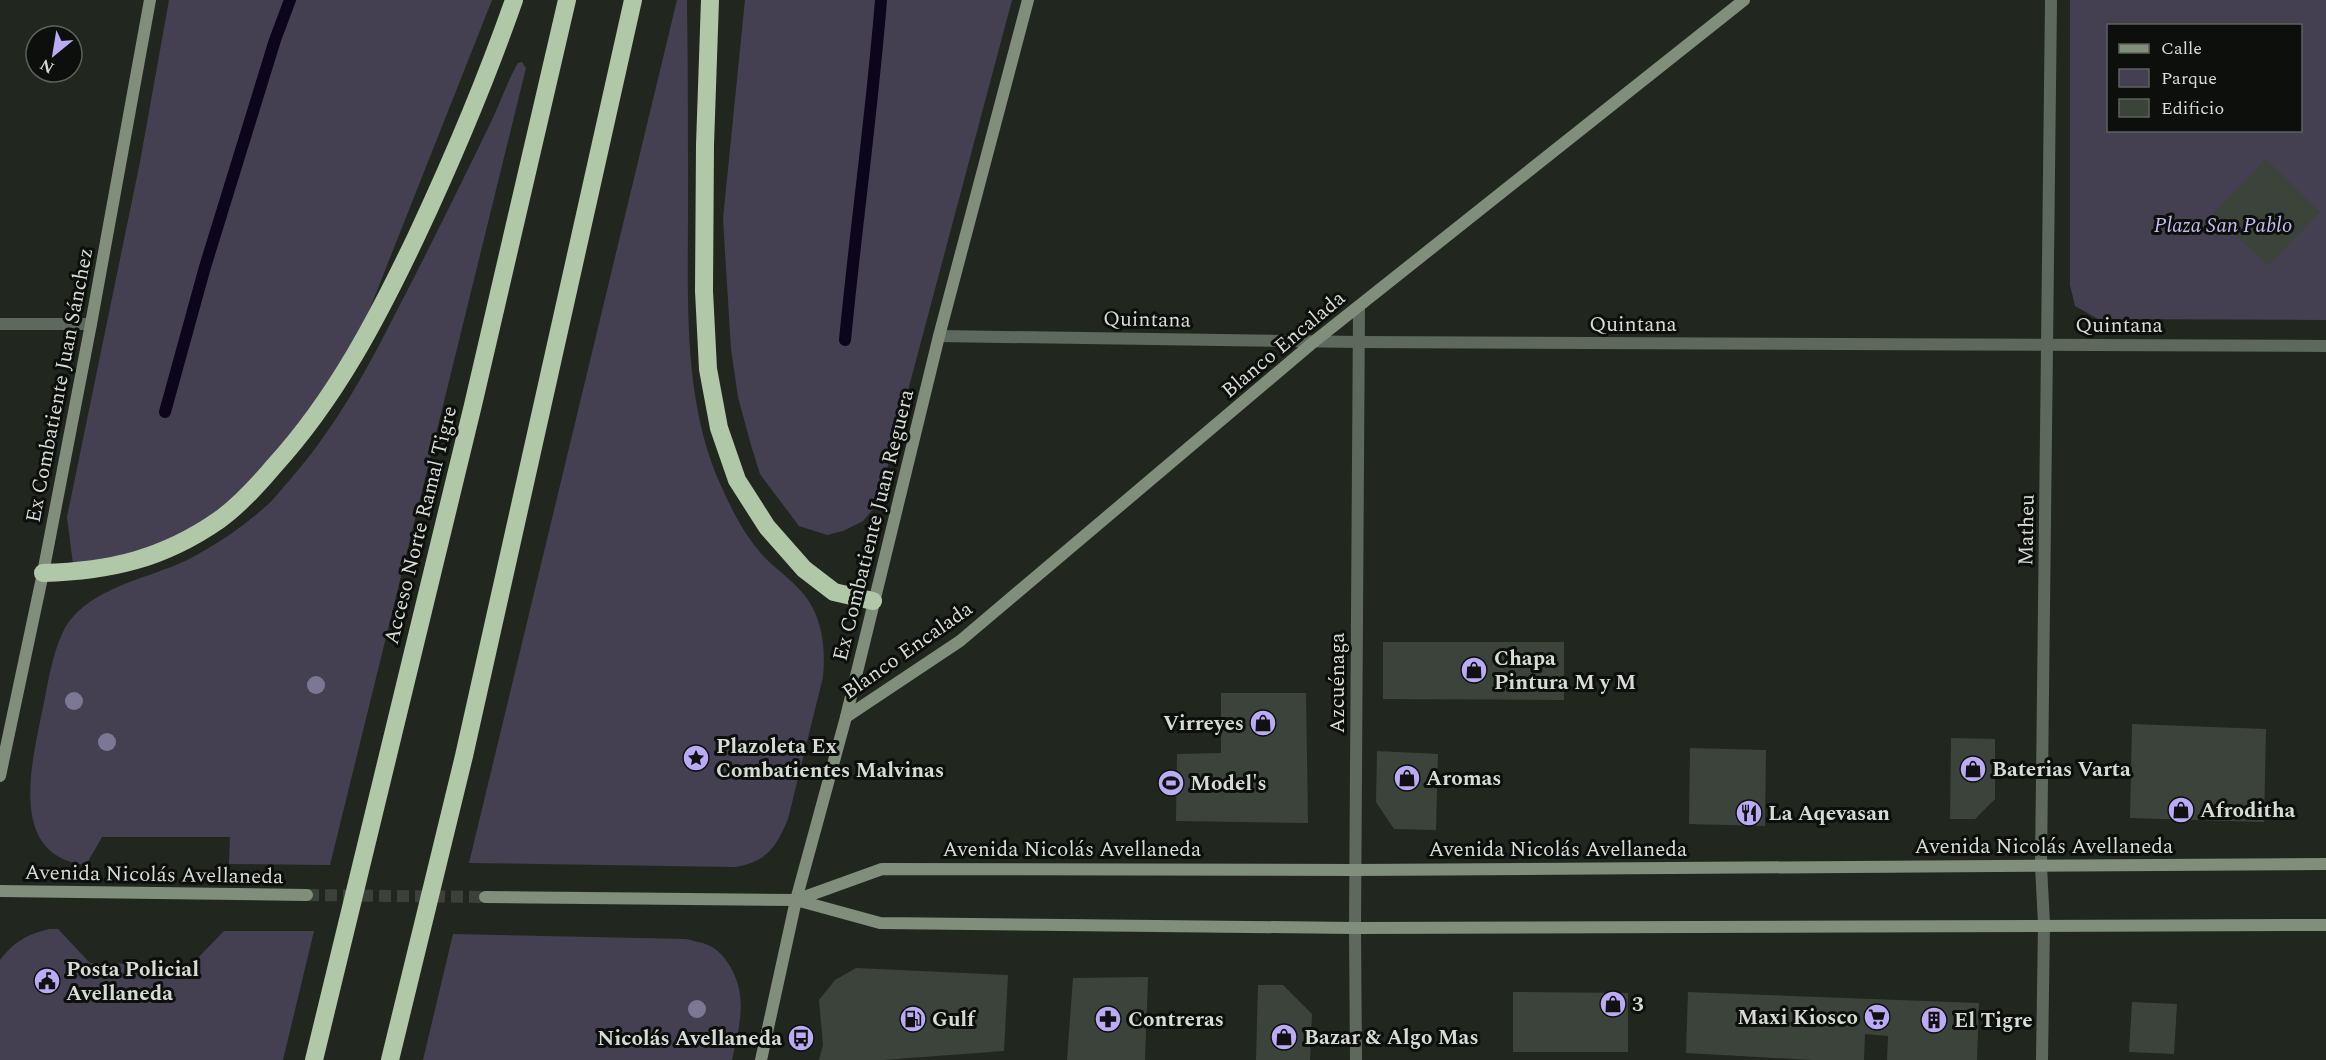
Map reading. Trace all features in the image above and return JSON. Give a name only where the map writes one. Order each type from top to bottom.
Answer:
[{"type":"highway","points":[[44,573],[113,567],[166,550],[219,520],[256,487],[303,435],[344,374],[390,292],[442,181],[489,72],[514,0]]},
{"type":"highway","name":"Acceso Norte Ramal Tigre","points":[[315,1060],[473,405],[567,0]]},
{"type":"highway","points":[[390,1060],[464,756],[633,0]]},
{"type":"highway","points":[[710,0],[705,145],[704,291],[708,369],[719,428],[737,480],[767,527],[804,569],[834,591],[873,601]]},
{"type":"main road","name":"Ex Combatiente Juan Sánchez","points":[[0,776],[44,573],[150,0]]},
{"type":"main road","name":"Ex Combatiente Juan Reguera","points":[[761,1060],[796,900],[846,717],[939,336],[1028,0]]},
{"type":"main road","name":"Blanco Encalada","points":[[846,717],[960,641],[1316,340],[1744,0]]},
{"type":"main road","name":"Avenida Nicolás Avellaneda","points":[[796,900],[882,868],[1355,870],[2326,864]]},
{"type":"main road","name":"Avenida Nicolás Avellaneda","points":[[0,891],[307,896]]},
{"type":"main road","name":"Avenida Nicolás Avellaneda","points":[[485,897],[796,900],[880,923],[1355,928],[2044,924],[2326,925]]},
{"type":"street","name":"Matheu","points":[[2042,1060],[2044,924],[2041,866],[2051,0]]},
{"type":"street","name":"Azcuénaga","points":[[1356,1060],[1359,306]]},
{"type":"street","points":[[0,324],[91,324]]},
{"type":"street","name":"Quintana","points":[[939,336],[1359,342],[2326,346]]},
{"type":"green space","points":[[169,0],[492,0],[344,374],[256,487],[137,561],[74,572],[67,517],[140,162]]},
{"type":"green space","points":[[677,0],[687,0],[688,319],[690,354],[700,423],[709,456],[743,529],[763,556],[806,597],[817,618],[823,641],[823,677],[788,819],[774,846],[755,861],[735,867],[469,863]]},
{"type":"green space","points":[[745,0],[1012,0],[878,503],[863,521],[843,531],[827,535],[799,526],[760,474],[738,397],[731,349],[723,219]]},
{"type":"green space","name":"Plaza San Pablo","points":[[2070,0],[2326,0],[2326,320],[2098,319],[2075,306],[2070,285]]},
{"type":"green space","points":[[522,62],[526,68],[330,865],[229,864],[230,837],[102,837],[86,865],[61,858],[44,844],[35,826],[31,804],[31,780],[50,671],[63,632],[74,616],[103,594],[177,565],[230,534],[268,504],[304,463],[331,426],[367,367],[453,200],[514,70],[518,63]]},
{"type":"green space","points":[[49,929],[58,929],[90,963],[191,965],[224,931],[314,931],[283,1060],[0,1060],[0,960],[22,940]]},
{"type":"green space","points":[[453,934],[686,939],[708,945],[727,961],[739,991],[740,1013],[732,1060],[423,1060]]},
{"type":"building","points":[[2266,159],[2320,212],[2268,266],[2213,213]]},
{"type":"building","name":"Chapa Pintura M y M","points":[[1383,642],[1564,642],[1564,700],[1383,699]]},
{"type":"building","points":[[1221,693],[1306,693],[1308,823],[1176,821],[1177,754],[1221,753]]},
{"type":"building","points":[[2132,724],[2266,729],[2264,822],[2130,818]]},
{"type":"building","name":"Baterias Varta","points":[[1951,738],[1995,739],[1995,799],[1975,819],[1950,819]]},
{"type":"building","points":[[1690,748],[1766,750],[1765,826],[1689,824]]},
{"type":"building","name":"Aromas","points":[[1377,751],[1438,754],[1436,830],[1394,829],[1376,802]]},
{"type":"building","name":"Gulf","points":[[856,968],[1008,975],[1004,1051],[883,1060],[819,1060],[823,1045],[819,1000],[835,980]]},
{"type":"building","name":"Contreras","points":[[1148,977],[1145,1060],[1067,1060],[1073,978]]},
{"type":"building","name":"Bazar & Algo Mas","points":[[1258,985],[1283,985],[1312,1014],[1310,1060],[1256,1060]]},
{"type":"building","points":[[1513,992],[1628,993],[1628,1052],[1513,1052]]},
{"type":"building","points":[[1688,992],[1979,1003],[1977,1060],[1887,1060],[1888,1036],[1865,1034],[1864,1060],[1813,1060],[1686,1053]]},
{"type":"building","points":[[2132,1002],[2177,1004],[2174,1054],[2129,1052]]},
{"type":"waterway","points":[[165,412],[205,267],[275,40],[290,0]]},
{"type":"waterway","points":[[845,340],[881,0]]},
{"type":"tunnel","points":[[307,895],[485,897]]},
{"type":"place","name":"Chapa Pintura M y M","points":[[1474,670]]},
{"type":"place","name":"Virreyes","points":[[1263,723]]},
{"type":"place","name":"Plazoleta Ex Combatientes Malvinas","points":[[696,758]]},
{"type":"place","name":"Baterias Varta","points":[[1973,769]]},
{"type":"place","name":"Aromas","points":[[1407,778]]},
{"type":"place","name":"Model's","points":[[1171,783]]},
{"type":"place","name":"Afroditha","points":[[2181,810]]},
{"type":"place","name":"La Aqevasan","points":[[1749,813]]},
{"type":"place","name":"Posta Policial Avellaneda","points":[[47,981]]},
{"type":"place","name":"3","points":[[1613,1004]]},
{"type":"place","name":"Maxi Kiosco","points":[[1877,1017]]},
{"type":"place","name":"Gulf","points":[[913,1019]]},
{"type":"place","name":"Contreras","points":[[1108,1019]]},
{"type":"place","name":"El Tigre","points":[[1934,1020]]},
{"type":"place","name":"Bazar & Algo Mas","points":[[1284,1037]]},
{"type":"place","name":"Nicolás Avellaneda","points":[[801,1038]]}]
